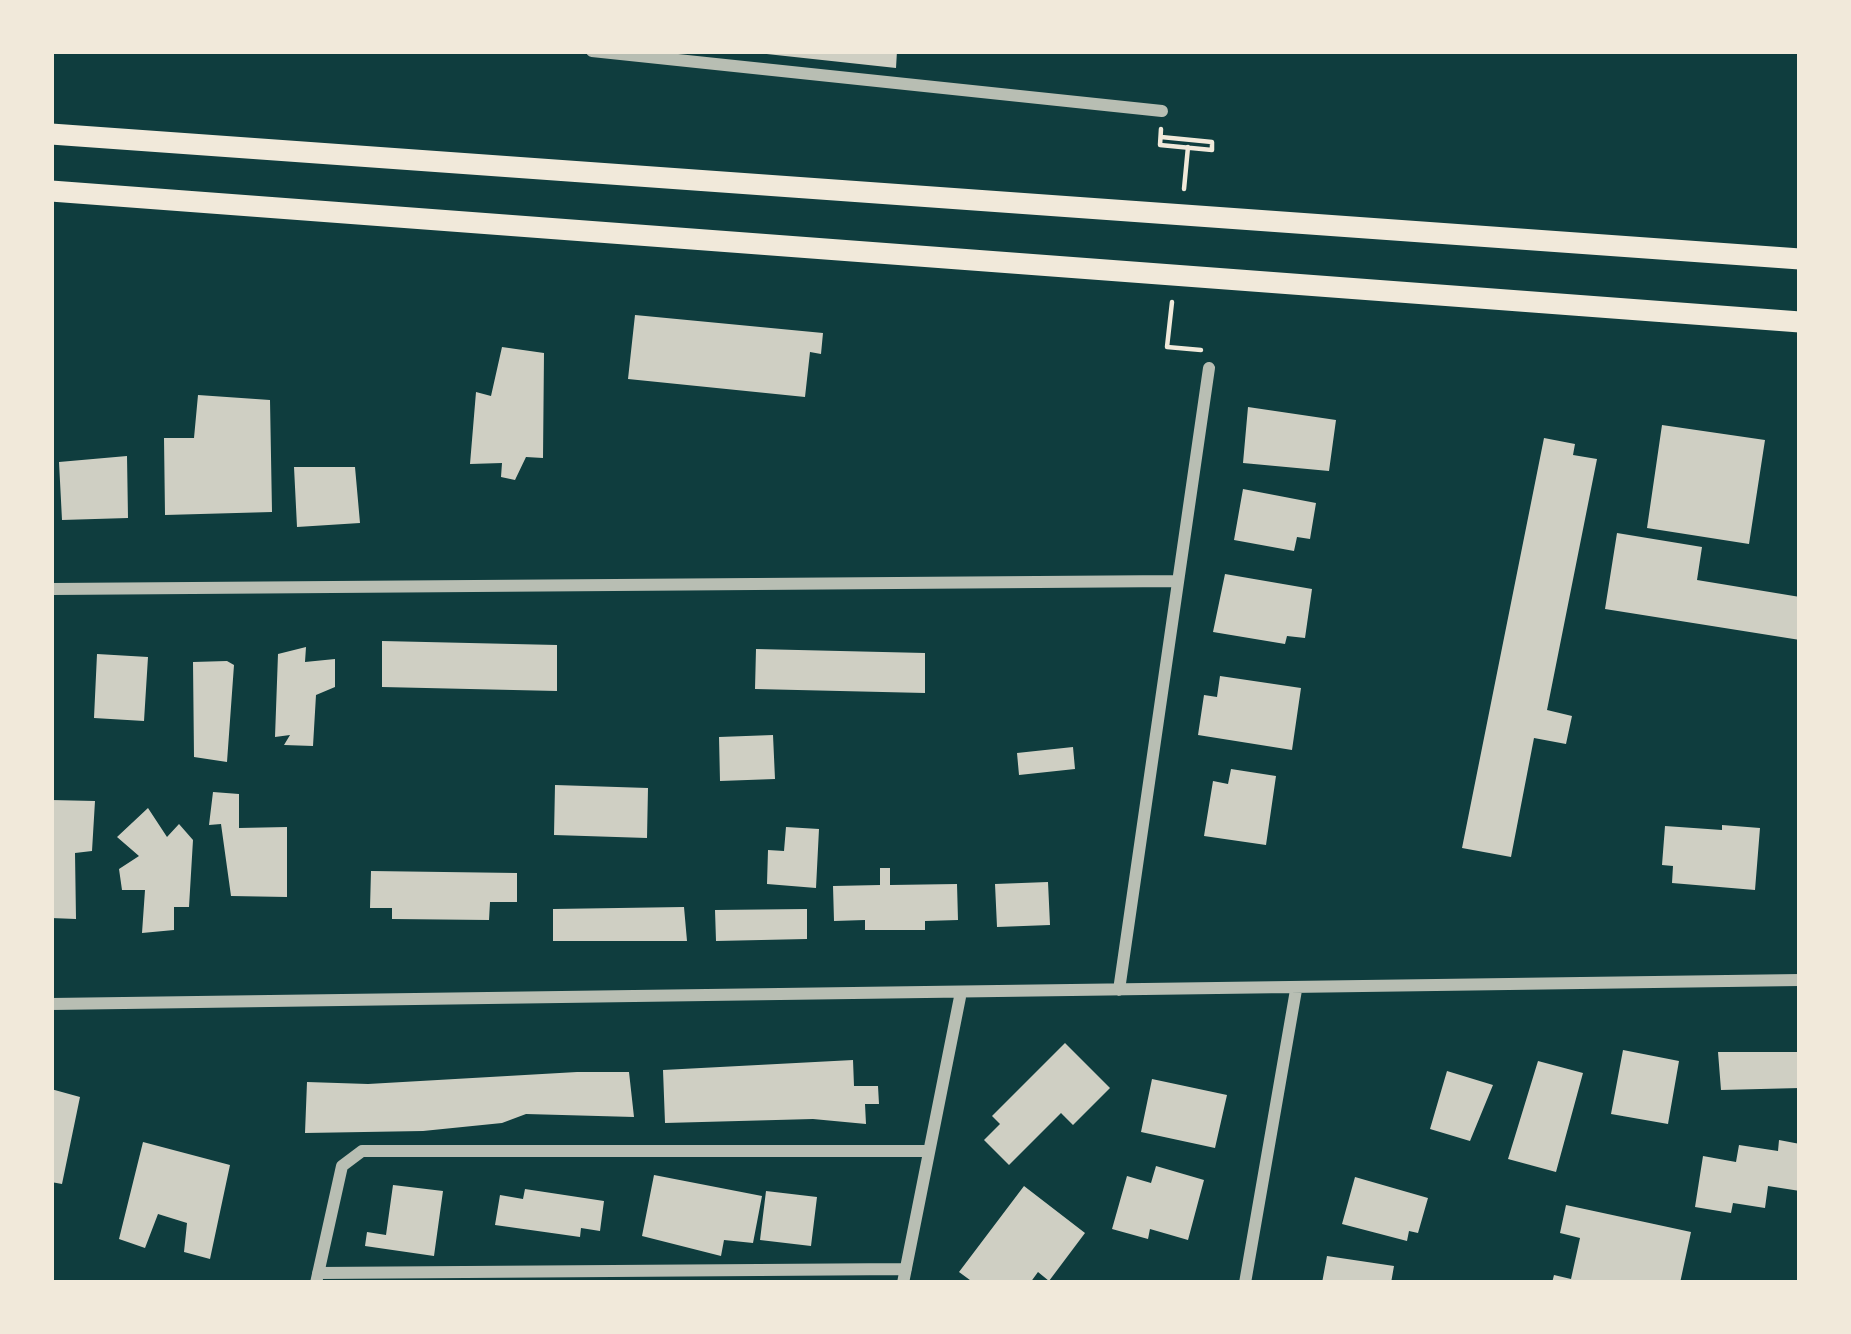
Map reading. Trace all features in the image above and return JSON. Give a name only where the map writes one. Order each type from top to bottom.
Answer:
[{"type":"highway","points":[[51,134],[1800,259]]},
{"type":"highway","points":[[51,190],[1800,322]]},
{"type":"street","points":[[592,51],[1162,112]]},
{"type":"street","points":[[1119,990],[1209,368]]},
{"type":"street","points":[[51,589],[1178,580]]},
{"type":"street","points":[[51,1004],[1800,980]]},
{"type":"street","points":[[1245,1283],[1296,990]]},
{"type":"street","points":[[929,1151],[362,1151],[342,1166],[317,1278],[904,1276],[961,992]]},
{"type":"path","points":[[1160,141],[1212,142],[1212,150],[1188,147],[1160,141]]},
{"type":"path","points":[[1184,192],[1188,147]]},
{"type":"path","points":[[1174,280],[1167,347],[1212,352]]},
{"type":"building","points":[[739,51],[897,51],[896,68]]},
{"type":"building","points":[[635,315],[823,333],[821,354],[810,352],[805,397],[628,379]]},
{"type":"building","points":[[502,347],[544,353],[543,458],[526,457],[515,480],[501,477],[502,463],[470,464],[476,392],[491,396]]},
{"type":"building","points":[[198,395],[270,400],[272,512],[165,515],[164,438],[194,438]]},
{"type":"building","points":[[1248,407],[1336,420],[1329,471],[1243,463]]},
{"type":"building","points":[[1662,425],[1765,440],[1749,544],[1647,528]]},
{"type":"building","points":[[1544,438],[1575,444],[1573,455],[1597,459],[1547,710],[1572,716],[1566,744],[1534,738],[1511,857],[1462,848]]},
{"type":"building","points":[[127,456],[128,518],[62,520],[59,462]]},
{"type":"building","points":[[294,467],[355,467],[360,523],[297,527]]},
{"type":"building","points":[[1243,489],[1316,503],[1310,539],[1297,537],[1294,551],[1234,540]]},
{"type":"building","points":[[1617,533],[1702,547],[1697,580],[1800,597],[1800,640],[1605,609]]},
{"type":"building","points":[[1225,574],[1312,589],[1305,638],[1287,636],[1285,644],[1213,632]]},
{"type":"building","points":[[382,641],[557,645],[557,691],[382,687]]},
{"type":"building","points":[[306,647],[305,662],[335,659],[335,687],[316,695],[313,746],[284,745],[290,735],[275,737],[278,654]]},
{"type":"building","points":[[756,649],[925,653],[925,693],[755,689]]},
{"type":"building","points":[[97,654],[148,657],[144,721],[94,718]]},
{"type":"building","points":[[193,662],[234,665],[227,762],[194,757]]},
{"type":"building","points":[[1220,676],[1301,688],[1292,750],[1198,735],[1204,695],[1217,697]]},
{"type":"building","points":[[773,735],[775,779],[720,781],[719,737]]},
{"type":"building","points":[[1073,747],[1075,769],[1019,775],[1017,753]]},
{"type":"building","points":[[1231,769],[1276,776],[1266,845],[1204,836],[1213,781],[1228,784]]},
{"type":"building","points":[[555,785],[648,788],[647,838],[554,835]]},
{"type":"building","points":[[213,792],[239,794],[239,828],[287,827],[287,897],[231,896],[221,824],[209,825]]},
{"type":"building","points":[[51,800],[95,801],[92,851],[75,853],[76,919],[51,918]]},
{"type":"building","points":[[148,808],[167,837],[179,824],[193,840],[189,907],[174,907],[174,930],[142,933],[145,890],[122,890],[119,869],[139,856],[117,837]]},
{"type":"building","points":[[1722,825],[1760,828],[1755,890],[1672,883],[1673,866],[1662,865],[1665,826],[1722,830]]},
{"type":"building","points":[[786,827],[819,829],[816,888],[767,884],[768,850],[784,851]]},
{"type":"building","points":[[880,868],[890,868],[890,885],[957,884],[958,920],[925,921],[925,930],[865,930],[865,920],[834,921],[833,886],[880,885]]},
{"type":"building","points":[[371,871],[517,873],[517,902],[490,902],[489,920],[392,919],[392,908],[370,908]]},
{"type":"building","points":[[1048,882],[1050,925],[997,927],[995,884]]},
{"type":"building","points":[[684,907],[687,941],[553,941],[553,909]]},
{"type":"building","points":[[807,909],[807,939],[716,941],[715,910]]},
{"type":"building","points":[[1065,1043],[1110,1088],[1073,1125],[1061,1113],[1009,1165],[984,1140],[1000,1124],[992,1116]]},
{"type":"building","points":[[1623,1050],[1679,1061],[1668,1124],[1611,1114]]},
{"type":"building","points":[[1718,1052],[1800,1052],[1800,1088],[1721,1090]]},
{"type":"building","points":[[853,1060],[854,1086],[878,1086],[879,1104],[865,1104],[866,1124],[813,1119],[665,1123],[663,1070]]},
{"type":"building","points":[[1538,1061],[1583,1073],[1556,1172],[1508,1159]]},
{"type":"building","points":[[1447,1071],[1493,1085],[1470,1141],[1430,1129]]},
{"type":"building","points":[[629,1072],[634,1117],[526,1114],[502,1123],[423,1131],[305,1133],[307,1082],[368,1084]]},
{"type":"building","points":[[1152,1079],[1227,1095],[1215,1148],[1141,1132]]},
{"type":"building","points":[[51,1089],[80,1097],[62,1184],[51,1182]]},
{"type":"building","points":[[1779,1140],[1800,1144],[1800,1191],[1768,1186],[1765,1208],[1733,1203],[1731,1213],[1695,1207],[1703,1156],[1736,1162],[1739,1145],[1778,1151]]},
{"type":"building","points":[[143,1142],[230,1165],[210,1259],[184,1252],[187,1223],[158,1214],[145,1248],[119,1239]]},
{"type":"building","points":[[1156,1166],[1204,1180],[1188,1240],[1150,1229],[1148,1239],[1112,1229],[1127,1176],[1151,1183]]},
{"type":"building","points":[[654,1175],[762,1196],[753,1243],[724,1240],[721,1256],[642,1236]]},
{"type":"building","points":[[1355,1177],[1428,1198],[1418,1233],[1409,1231],[1407,1241],[1342,1224]]},
{"type":"building","points":[[393,1185],[443,1191],[434,1256],[365,1246],[367,1232],[386,1235]]},
{"type":"building","points":[[1024,1186],[1085,1233],[1049,1281],[1038,1272],[1030,1283],[974,1283],[959,1272]]},
{"type":"building","points":[[525,1189],[604,1201],[600,1231],[581,1228],[580,1237],[495,1225],[500,1195],[523,1199]]},
{"type":"building","points":[[766,1191],[817,1197],[811,1246],[760,1240]]},
{"type":"building","points":[[1566,1205],[1691,1232],[1680,1283],[1552,1283],[1554,1275],[1571,1279],[1580,1238],[1560,1233]]},
{"type":"building","points":[[1327,1256],[1394,1266],[1391,1283],[1322,1283]]}]
